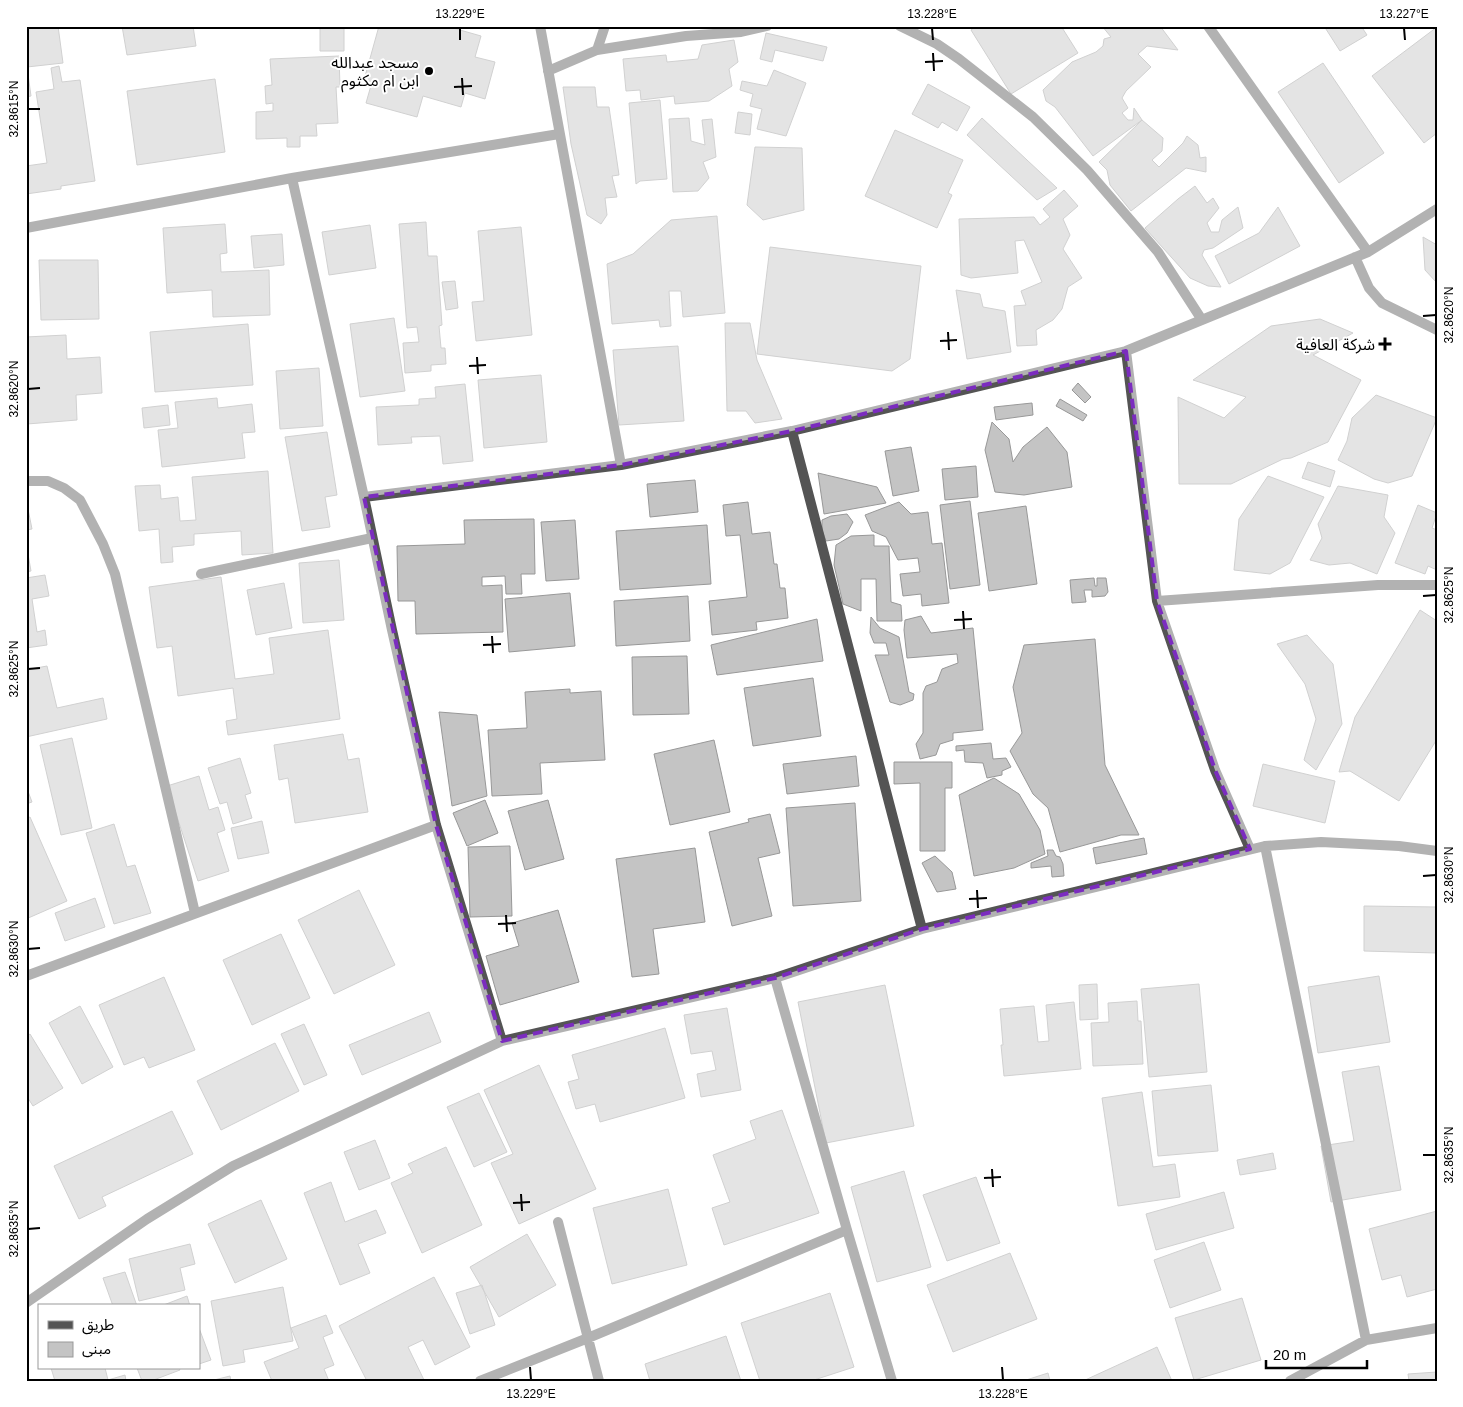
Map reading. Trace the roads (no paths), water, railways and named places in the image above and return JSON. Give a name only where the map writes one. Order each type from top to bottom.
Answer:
[{"type":"street","points":[[540,26],[621,465]]},
{"type":"street","points":[[597,50],[605,26]]},
{"type":"street","points":[[548,71],[597,50],[686,36],[741,32],[767,26]]},
{"type":"street","points":[[900,26],[937,44],[959,59],[1033,117],[1087,170],[1158,252],[1202,320]]},
{"type":"street","points":[[1208,26],[1368,252]]},
{"type":"street","points":[[26,228],[292,178],[559,134]]},
{"type":"street","points":[[292,178],[436,826],[502,1041]]},
{"type":"street","points":[[364,497],[621,465],[792,431],[1126,351],[1355,258],[1437,210]]},
{"type":"street","points":[[1355,258],[1369,288],[1382,303],[1437,330]]},
{"type":"street","points":[[1126,351],[1157,601],[1215,770],[1250,849]]},
{"type":"street","points":[[792,431],[922,929]]},
{"type":"street","points":[[26,481],[48,481],[64,488],[80,500],[103,544],[115,574],[196,913]]},
{"type":"street","points":[[201,574],[372,538]]},
{"type":"street","points":[[1157,601],[1378,585],[1437,585]]},
{"type":"street","points":[[26,976],[436,826]]},
{"type":"street","points":[[26,1303],[147,1219],[233,1166],[502,1041],[775,978],[922,929],[1250,849],[1321,842],[1399,846],[1437,851]]},
{"type":"street","points":[[1266,846],[1366,1340]]},
{"type":"street","points":[[775,978],[892,1381]]},
{"type":"street","points":[[558,1222],[600,1381]]},
{"type":"street","points":[[480,1381],[847,1230]]},
{"type":"street","points":[[1290,1381],[1366,1340],[1437,1328]]},
{"type":"place","name":"مسجد عبدالله ابن ام مكثوم","points":[[429,71]]},
{"type":"place","name":"شركة العافية","points":[[1385,344]]}]
